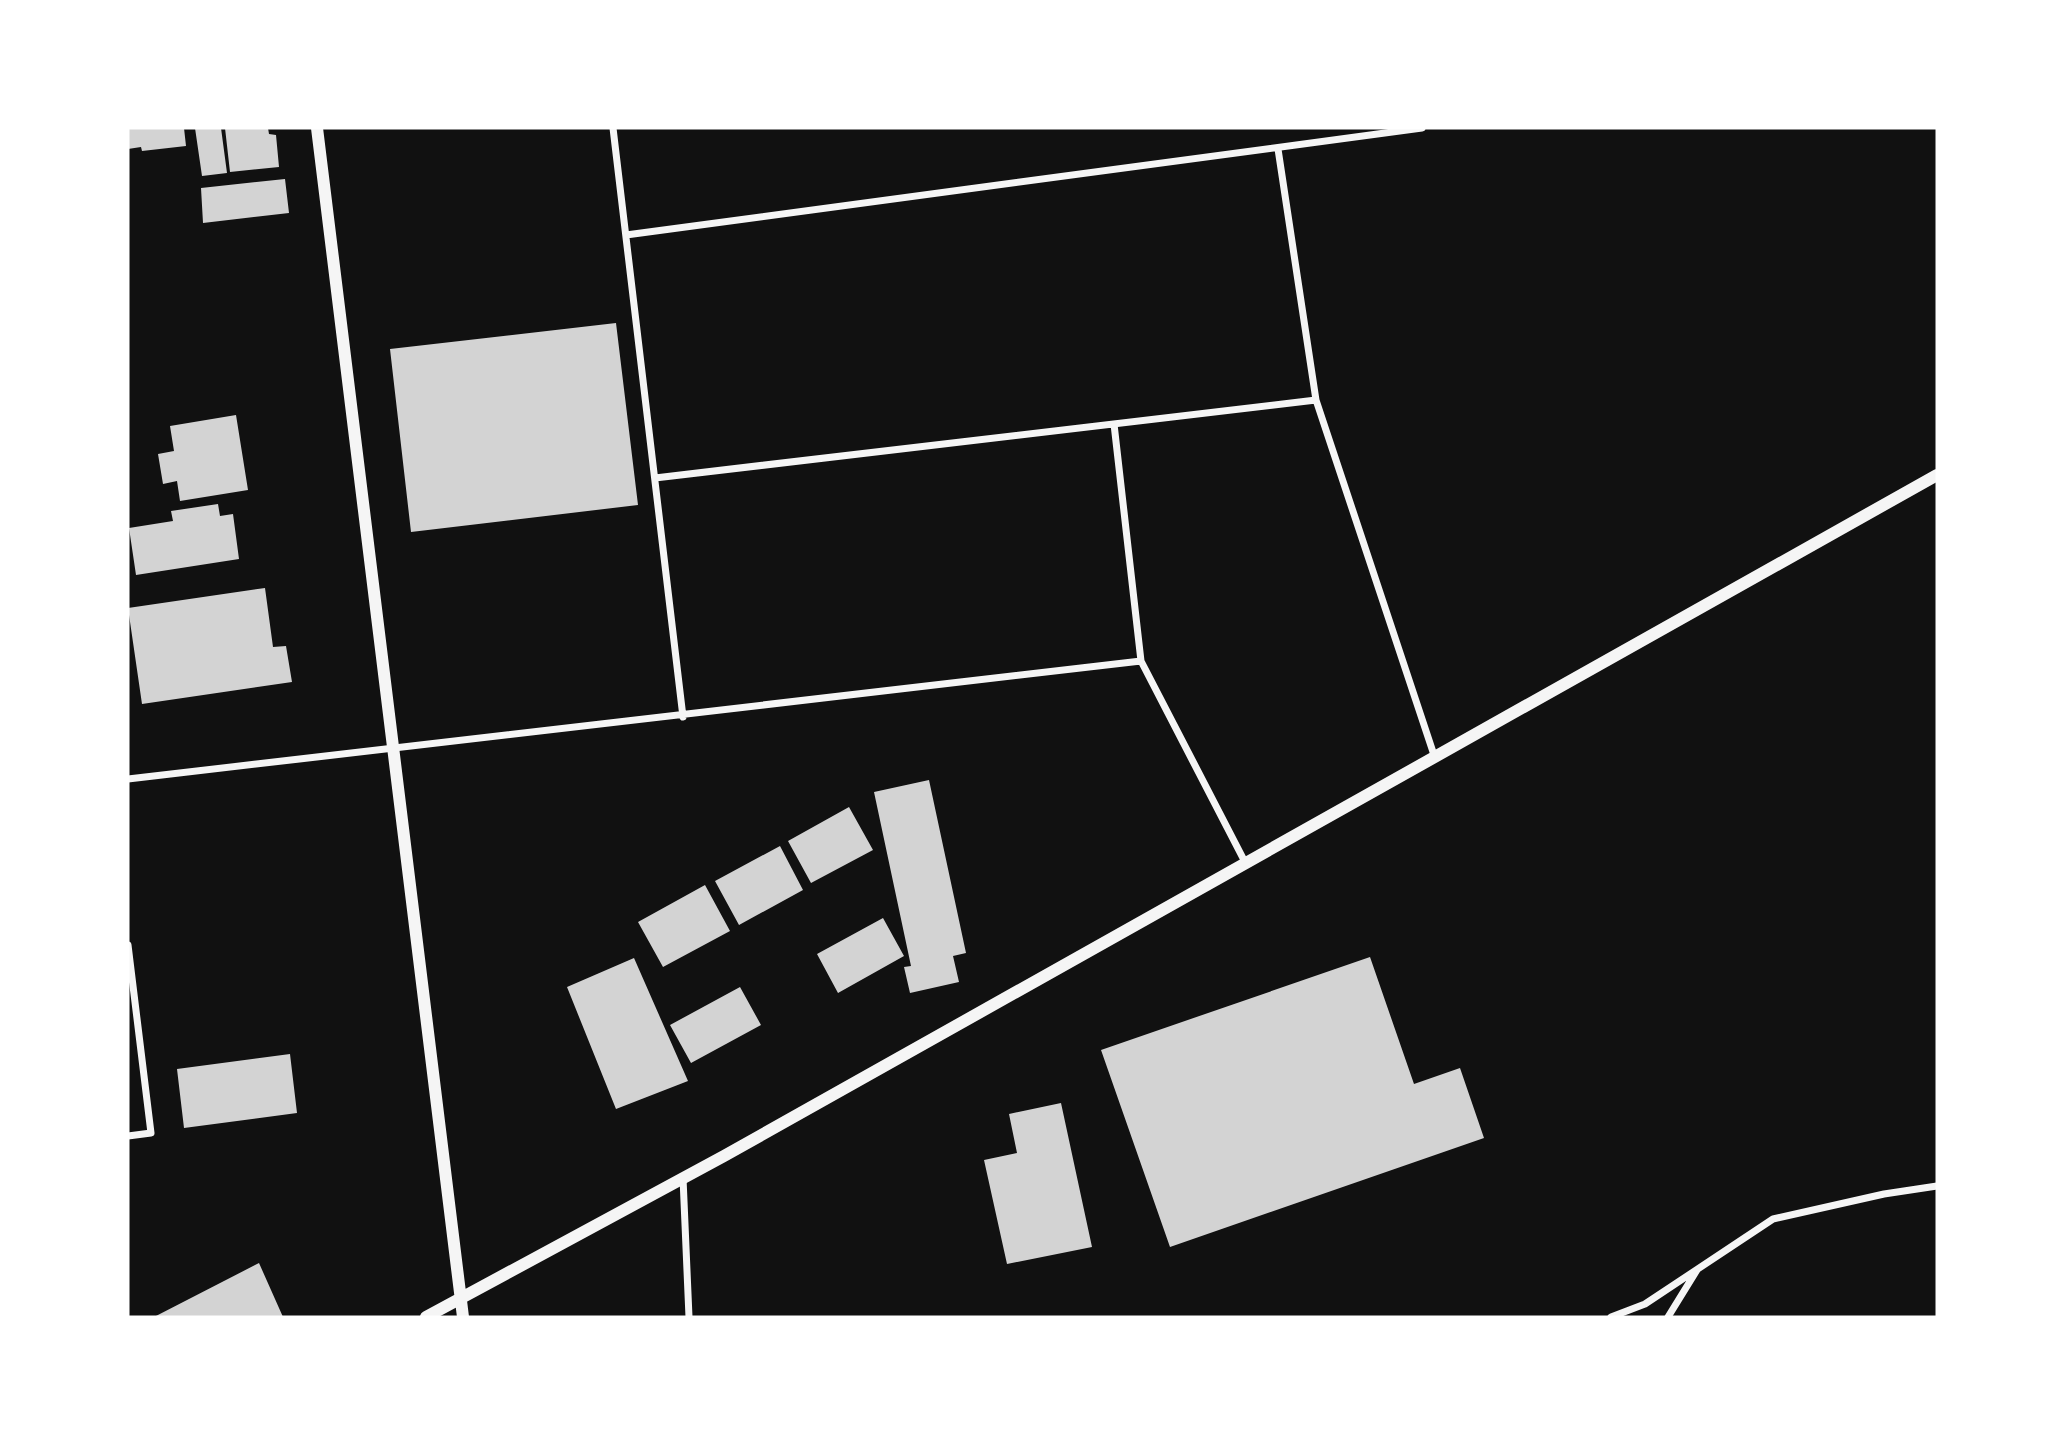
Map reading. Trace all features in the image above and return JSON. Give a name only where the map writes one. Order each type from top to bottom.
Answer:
[{"type":"street","points":[[317,128],[463,1317]]},
{"type":"street","points":[[613,128],[683,717]]},
{"type":"street","points":[[626,235],[1422,128]]},
{"type":"street","points":[[1278,149],[1316,400],[1436,759]]},
{"type":"street","points":[[654,478],[1316,400]]},
{"type":"street","points":[[1114,424],[1141,662],[1246,864]]},
{"type":"street","points":[[426,1317],[1436,759],[1937,475]]},
{"type":"street","points":[[128,779],[1141,662]]},
{"type":"street","points":[[128,945],[151,1133],[128,1136]]},
{"type":"street","points":[[683,1177],[689,1317]]},
{"type":"street","points":[[1611,1317],[1645,1304],[1773,1219],[1884,1194],[1937,1186]]},
{"type":"street","points":[[1668,1317],[1698,1268]]},
{"type":"building","points":[[128,128],[184,128],[186,146],[142,151],[141,147],[128,149]]},
{"type":"building","points":[[195,128],[221,128],[227,173],[202,176]]},
{"type":"building","points":[[225,128],[268,128],[269,134],[276,135],[279,167],[230,172]]},
{"type":"building","points":[[285,179],[289,213],[203,223],[201,188]]},
{"type":"building","points":[[616,323],[638,505],[411,532],[390,349]]},
{"type":"building","points":[[236,415],[248,490],[180,501],[177,481],[163,484],[158,454],[174,451],[170,426]]},
{"type":"building","points":[[218,504],[220,516],[233,514],[239,559],[136,575],[129,528],[173,521],[171,511]]},
{"type":"building","points":[[265,588],[273,647],[286,646],[292,682],[142,704],[128,608]]},
{"type":"building","points":[[929,780],[966,953],[953,956],[959,982],[910,993],[904,967],[911,966],[874,792]]},
{"type":"building","points":[[849,807],[873,850],[811,883],[788,841]]},
{"type":"building","points":[[780,846],[803,890],[739,925],[715,881]]},
{"type":"building","points":[[705,885],[730,931],[663,967],[638,922]]},
{"type":"building","points":[[883,918],[904,956],[838,993],[817,954]]},
{"type":"building","points":[[1370,957],[1414,1084],[1460,1068],[1484,1138],[1170,1247],[1101,1050]]},
{"type":"building","points":[[634,958],[688,1081],[616,1109],[567,987]]},
{"type":"building","points":[[740,987],[761,1025],[691,1063],[670,1025]]},
{"type":"building","points":[[290,1054],[297,1113],[184,1128],[177,1069]]},
{"type":"building","points":[[1061,1103],[1092,1247],[1007,1264],[984,1160],[1017,1153],[1009,1114]]},
{"type":"building","points":[[259,1263],[283,1317],[154,1317]]}]
